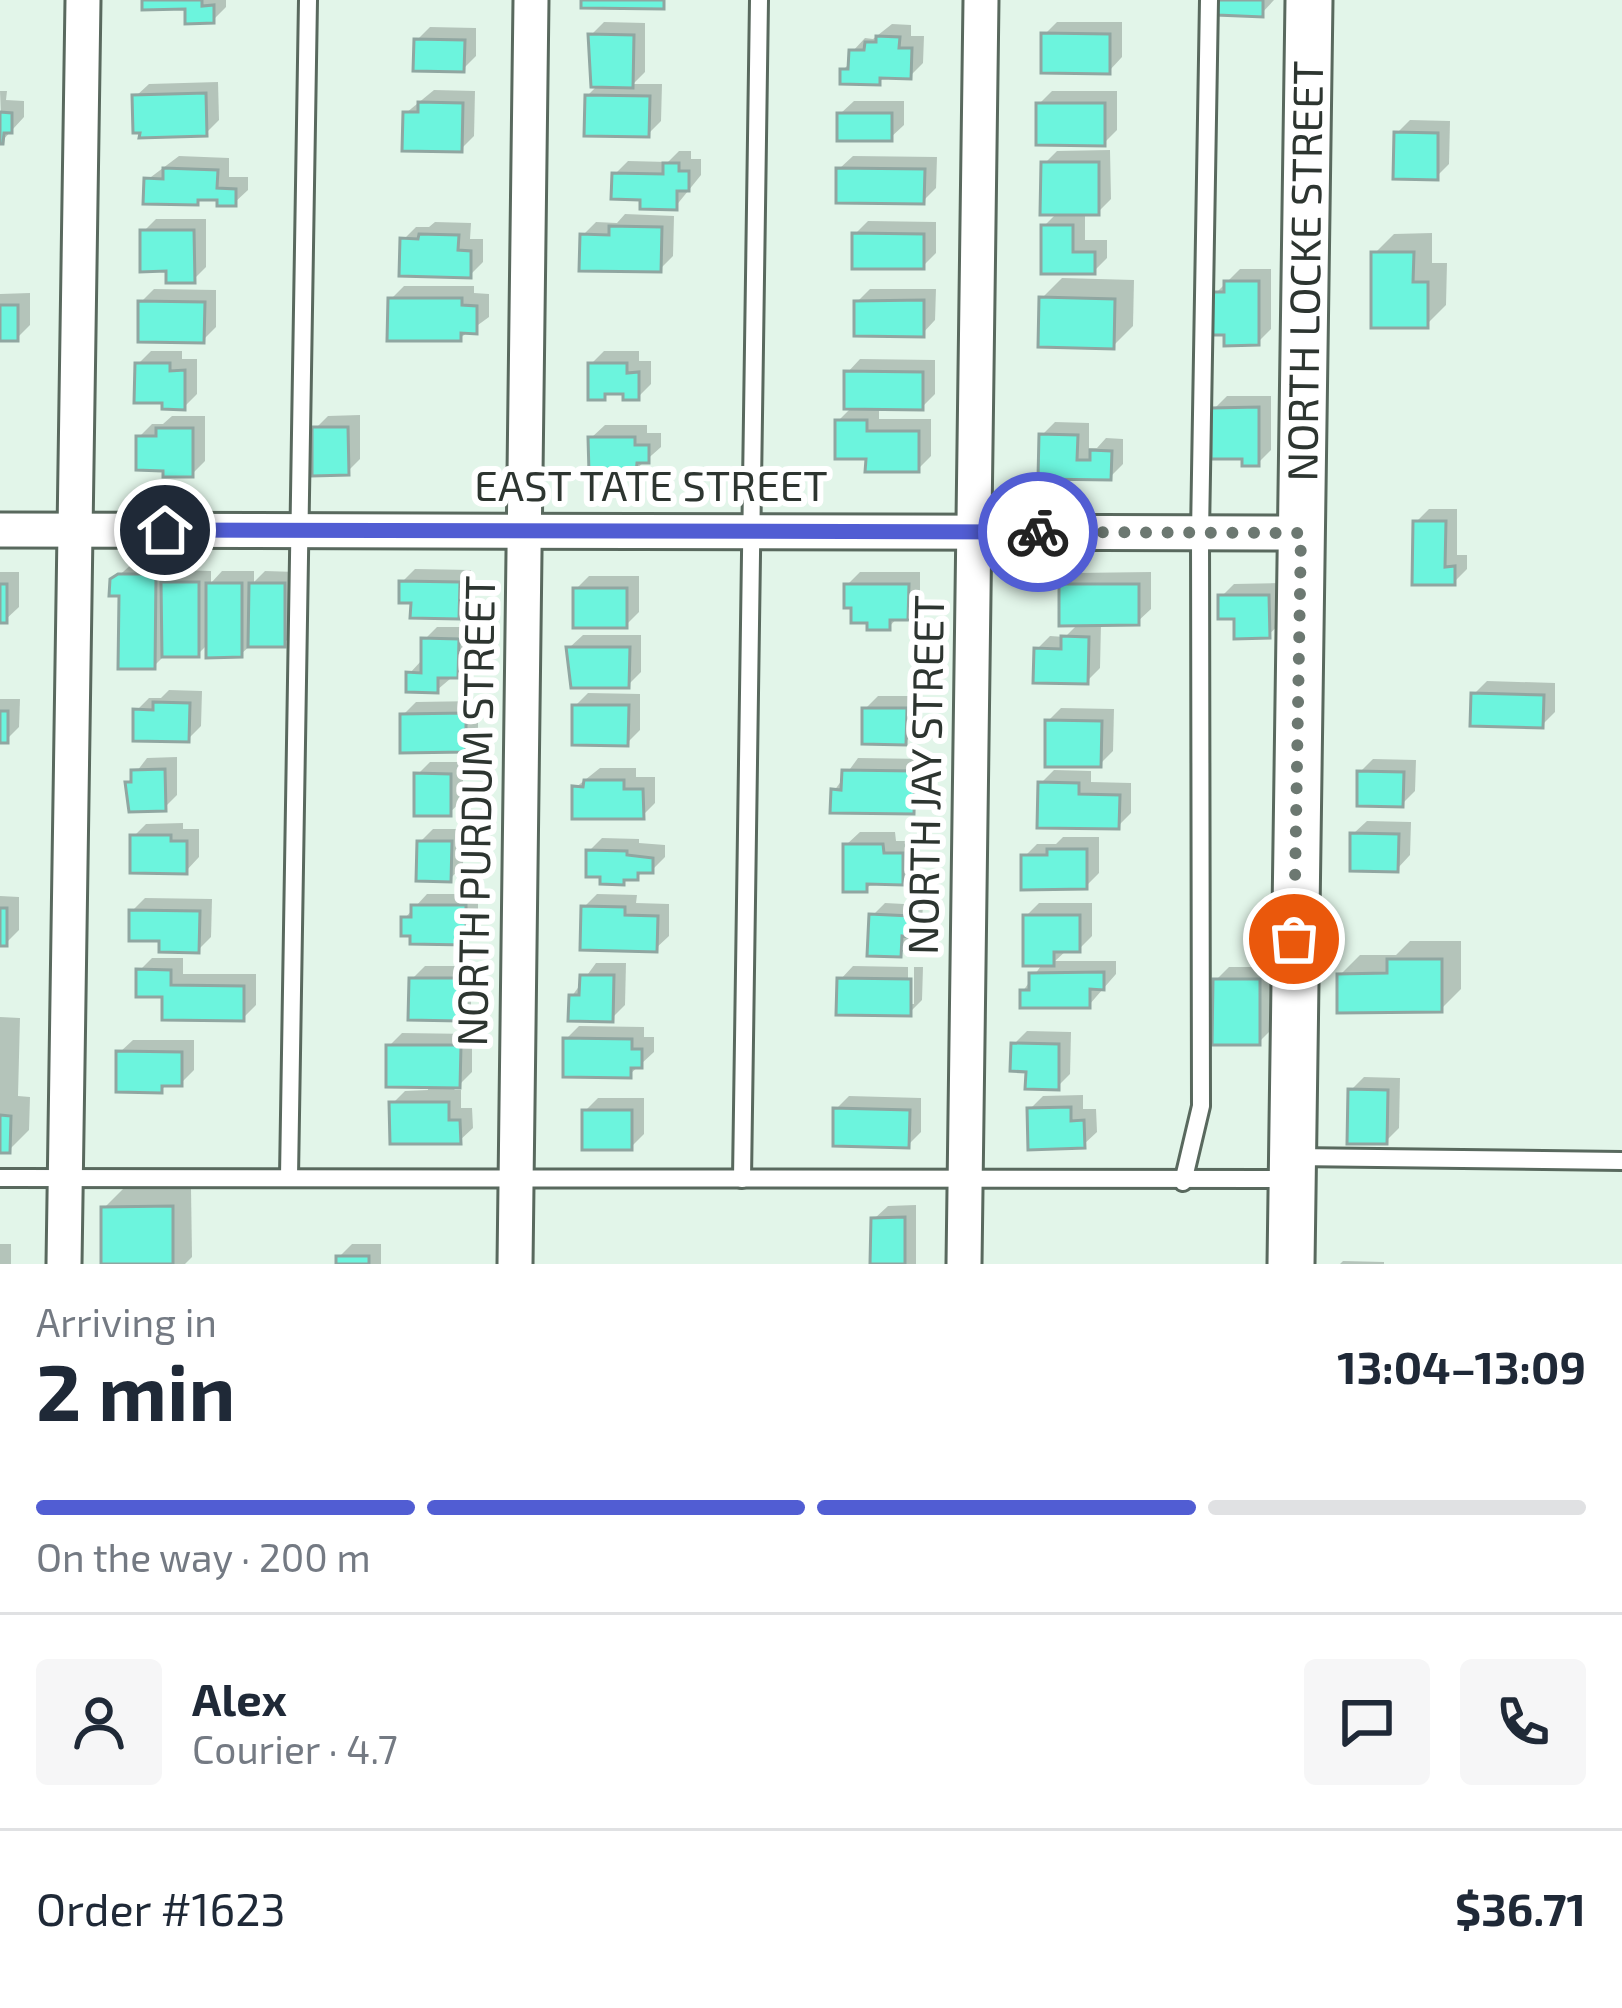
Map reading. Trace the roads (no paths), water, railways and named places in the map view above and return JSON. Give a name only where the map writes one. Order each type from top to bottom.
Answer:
[{"type":"street","points":[[64,1264],[82,0]]},
{"type":"street","name":"NORTH PURDUM STREET","points":[[515,1264],[532,0]]},
{"type":"street","name":"NORTH JAY STREET","points":[[964,1264],[981,0]]},
{"type":"street","name":"NORTH LOCKE STREET","points":[[1291,1264],[1310,0]]},
{"type":"street","name":"EAST TATE STREET","points":[[0,530],[1301,533]]},
{"type":"lane","points":[[289,1177],[308,0]]},
{"type":"lane","points":[[742,1179],[759,0]]},
{"type":"lane","points":[[1184,1182],[1201,1106],[1200,532],[1209,0]]},
{"type":"lane","points":[[0,1178],[516,1176],[1184,1182],[1292,1168],[1622,1161]]}]
